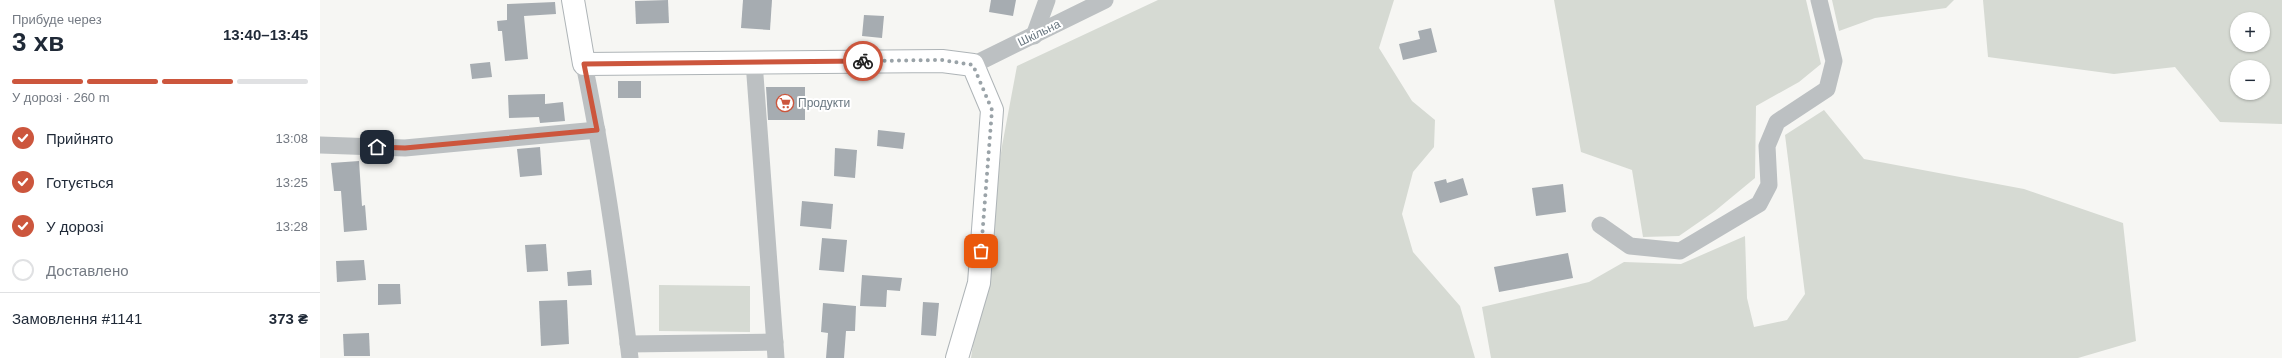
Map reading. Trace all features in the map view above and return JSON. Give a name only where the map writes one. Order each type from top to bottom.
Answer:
[{"type":"street","points":[[573,0],[597,130],[629,351],[776,350],[754,62]]},
{"type":"street","points":[[1034,36],[1047,0]]},
{"type":"street","name":"Шкільна","points":[[973,65],[1105,0]]},
{"type":"street","points":[[1600,225],[1630,246],[1680,251],[1759,204],[1769,186],[1767,146],[1777,122],[1827,89],[1834,61],[1819,0]]},
{"type":"street","points":[[584,64],[942,60],[973,65],[992,110],[979,282],[957,358]]},
{"type":"street","points":[[320,145],[405,148],[597,130]]},
{"type":"shaded area","points":[[1158,0],[1394,0],[1379,48],[1412,101],[1435,120],[1434,147],[1413,172],[1402,214],[1413,252],[1460,306],[1475,358],[971,358],[1002,146],[1017,66]]},
{"type":"shaded area","points":[[1554,0],[1806,0],[1821,64],[1799,82],[1756,106],[1755,178],[1715,211],[1679,236],[1643,237],[1632,170],[1581,152]]},
{"type":"shaded area","points":[[1832,0],[1954,0],[1946,8],[1875,18],[1839,31]]},
{"type":"shaded area","points":[[1983,0],[2282,0],[2282,124],[2220,122],[2175,67],[2114,74],[1988,57]]},
{"type":"shaded area","points":[[1824,110],[1864,159],[2024,189],[2123,223],[2136,341],[2078,358],[1491,358],[1482,307],[1589,282],[1624,262],[1681,264],[1745,236],[1747,298],[1754,327],[1787,320],[1805,294],[1785,135]]},
{"type":"shaded area","points":[[659,285],[750,286],[750,332],[659,331]]},
{"type":"building","points":[[668,0],[669,23],[636,24],[635,1]]},
{"type":"building","points":[[743,0],[772,0],[770,30],[741,28]]},
{"type":"building","points":[[991,0],[1016,0],[1013,16],[989,12]]},
{"type":"building","points":[[555,2],[556,14],[524,16],[528,59],[505,61],[502,31],[498,31],[497,21],[507,20],[507,4]]},
{"type":"building","points":[[864,15],[884,16],[882,38],[862,36]]},
{"type":"building","points":[[1431,28],[1437,52],[1403,60],[1399,44],[1420,39],[1418,31]]},
{"type":"building","points":[[490,62],[492,77],[472,79],[470,64]]},
{"type":"building","points":[[618,81],[641,81],[641,98],[618,98]]},
{"type":"building","name":"Продукти","points":[[766,87],[805,87],[805,120],[768,120]]},
{"type":"building","points":[[545,94],[545,104],[563,102],[565,121],[540,123],[539,117],[509,118],[508,95]]},
{"type":"building","points":[[878,130],[905,133],[903,149],[877,146]]},
{"type":"building","points":[[540,147],[542,175],[520,177],[517,149]]},
{"type":"building","points":[[835,148],[857,150],[855,178],[834,176]]},
{"type":"building","points":[[359,161],[362,206],[365,205],[367,230],[344,232],[341,191],[334,191],[331,163]]},
{"type":"building","points":[[1463,178],[1468,195],[1440,203],[1434,182],[1446,179],[1447,183]]},
{"type":"building","points":[[1563,184],[1566,212],[1536,216],[1532,188]]},
{"type":"building","points":[[802,201],[833,204],[831,229],[800,226]]},
{"type":"building","points":[[822,238],[847,240],[844,272],[819,270]]},
{"type":"building","points":[[546,244],[548,271],[527,272],[525,245]]},
{"type":"building","points":[[1568,253],[1573,278],[1499,292],[1494,267]]},
{"type":"building","points":[[364,260],[366,280],[337,282],[336,261]]},
{"type":"building","points":[[591,270],[592,285],[568,286],[567,272]]},
{"type":"building","points":[[862,275],[902,278],[900,291],[887,290],[886,307],[860,306]]},
{"type":"building","points":[[378,284],[400,284],[401,304],[378,305]]},
{"type":"building","points":[[567,300],[569,344],[541,346],[539,301]]},
{"type":"building","points":[[923,302],[939,303],[936,336],[921,335]]},
{"type":"building","points":[[823,303],[856,306],[855,331],[846,331],[844,358],[826,358],[828,333],[821,332]]},
{"type":"building","points":[[369,333],[370,356],[344,356],[343,334]]},
{"type":"way so far","points":[[863,61],[942,60],[973,65],[992,110],[981,251]]},
{"type":"place","name":"Продукти","points":[[785,103]]},
{"type":"route","points":[[377,147],[405,148],[597,130],[584,64],[863,61]]}]
